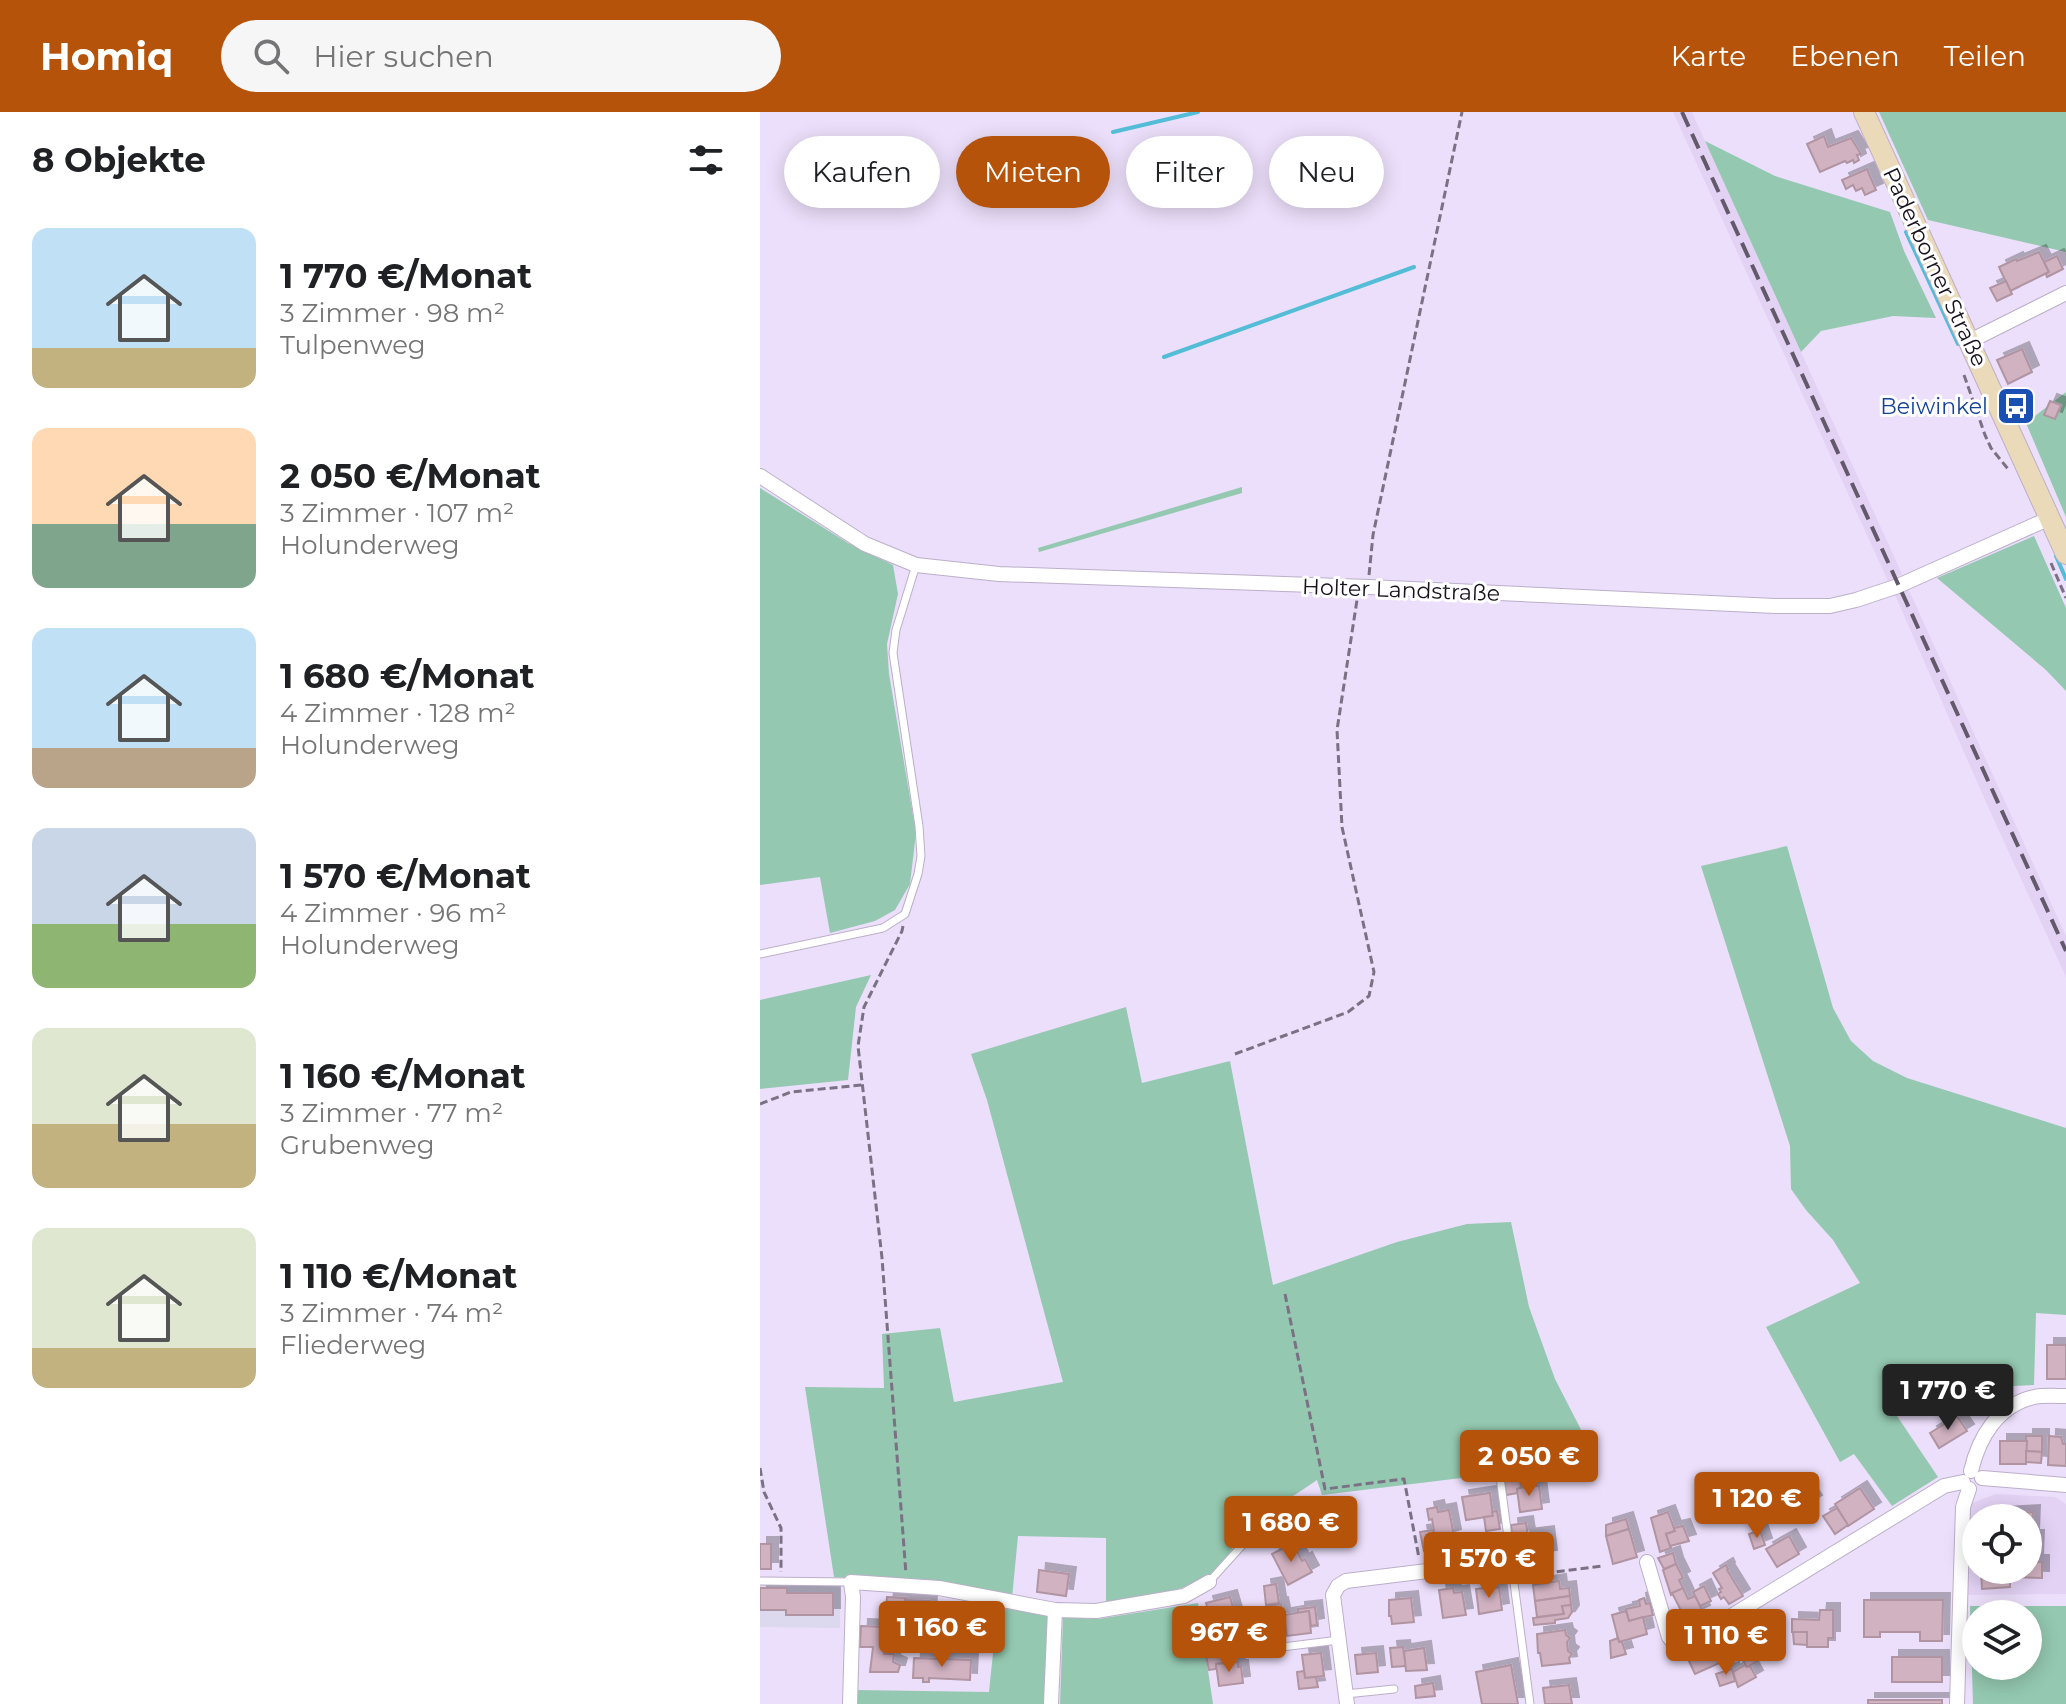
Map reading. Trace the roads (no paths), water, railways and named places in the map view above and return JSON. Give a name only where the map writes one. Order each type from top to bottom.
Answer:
[{"type":"main road","name":"Paderborner Straße","points":[[1864,112],[2066,554]]},
{"type":"street","points":[[1970,341],[2066,293]]},
{"type":"street","name":"Holter Landstraße","points":[[760,476],[865,544],[916,565],[999,574],[1760,605],[1830,606],[1856,600],[1898,586],[2050,518]]},
{"type":"street","points":[[1957,1704],[1963,1507],[1976,1453],[2000,1414],[2019,1402],[2037,1396],[2066,1396]]},
{"type":"street","points":[[1647,1562],[1669,1637],[1673,1642],[1679,1641],[1720,1623],[1944,1486],[1971,1480],[2066,1485]]},
{"type":"street","points":[[1347,1699],[1333,1595],[1338,1586],[1346,1581],[1468,1566],[1489,1559]]},
{"type":"street","points":[[850,1704],[851,1582],[939,1588],[1055,1610],[1096,1611],[1184,1596],[1209,1582]]},
{"type":"street","points":[[1051,1704],[1055,1610]]},
{"type":"lane","points":[[760,954],[883,928],[905,914],[921,856],[893,653],[896,630],[916,565]]},
{"type":"lane","points":[[1500,1477],[1530,1704]]},
{"type":"lane","points":[[1209,1582],[1246,1541]]},
{"type":"lane","points":[[760,1581],[851,1582]]},
{"type":"lane","points":[[1266,1649],[1339,1640]]},
{"type":"lane","points":[[1347,1699],[1394,1689]]},
{"type":"waterway","points":[[1113,132],[1198,112]]},
{"type":"waterway","points":[[1906,232],[1958,344]]},
{"type":"waterway","points":[[1164,357],[1414,267]]},
{"type":"waterway","points":[[2056,556],[2066,579]]},
{"type":"railway","points":[[1682,112],[2066,951]]},
{"type":"place","name":"Beiwinkel","points":[[2016,406]]}]
